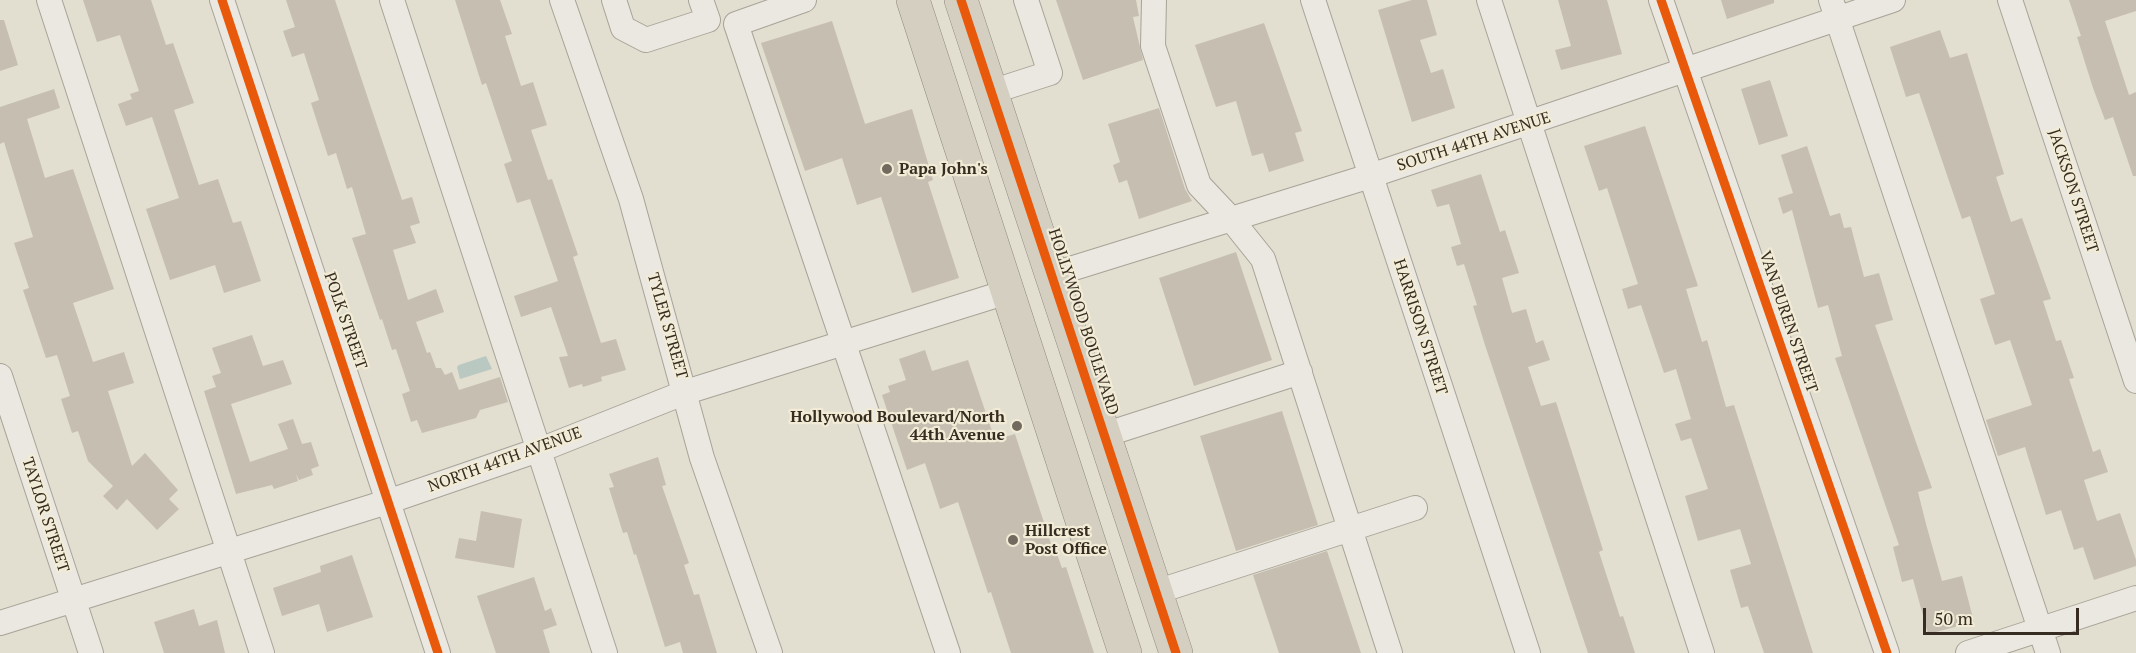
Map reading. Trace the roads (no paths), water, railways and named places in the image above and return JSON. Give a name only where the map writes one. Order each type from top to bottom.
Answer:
[{"type":"highway","points":[[913,0],[1125,653]]},
{"type":"highway","name":"HOLLYWOOD BOULEVARD","points":[[961,0],[1176,653]]},
{"type":"highway","points":[[948,107],[977,124],[1016,248],[1026,261],[1040,272],[1051,275]]},
{"type":"highway","points":[[1008,292],[1017,290],[1029,297],[1041,310],[1088,449],[1126,499]]},
{"type":"street","points":[[49,0],[262,653]]},
{"type":"street","name":"POLK STREET","points":[[222,0],[390,501],[438,653]]},
{"type":"street","points":[[392,0],[605,653]]},
{"type":"street","name":"TYLER STREET","points":[[562,0],[631,199],[686,392],[702,458],[770,653]]},
{"type":"street","points":[[614,0],[623,28],[646,40],[704,10]]},
{"type":"street","points":[[804,0],[736,24],[948,653]]},
{"type":"street","points":[[991,92],[1050,73],[1026,0]]},
{"type":"street","points":[[1154,0],[1153,46],[1198,185],[1231,219],[1263,259],[1390,653]]},
{"type":"street","name":"HARRISON STREET","points":[[1313,0],[1528,653]]},
{"type":"street","points":[[1490,0],[1702,653]]},
{"type":"street","name":"VAN BUREN STREET","points":[[1661,0],[1887,653]]},
{"type":"street","name":"SOUTH 44TH AVENUE","points":[[1051,275],[1370,176],[1685,72],[1834,10],[1893,0]]},
{"type":"street","name":"JACKSON STREET","points":[[2010,0],[2136,381]]},
{"type":"street","points":[[1834,10],[2048,653]]},
{"type":"street","name":"NORTH 44TH AVENUE","points":[[0,623],[390,501],[540,449],[686,392],[844,345],[1008,292]]},
{"type":"street","points":[[1104,435],[1300,372]]},
{"type":"street","name":"TAYLOR STREET","points":[[0,376],[91,653]]},
{"type":"street","points":[[1156,592],[1416,508]]},
{"type":"street","points":[[1968,653],[2136,598]]},
{"type":"place","name":"Papa John's","points":[[887,169]]},
{"type":"place","name":"Hollywood Boulevard/North 44th Avenue","points":[[1017,426]]},
{"type":"place","name":"Hillcrest Post Office","points":[[1013,540]]}]
